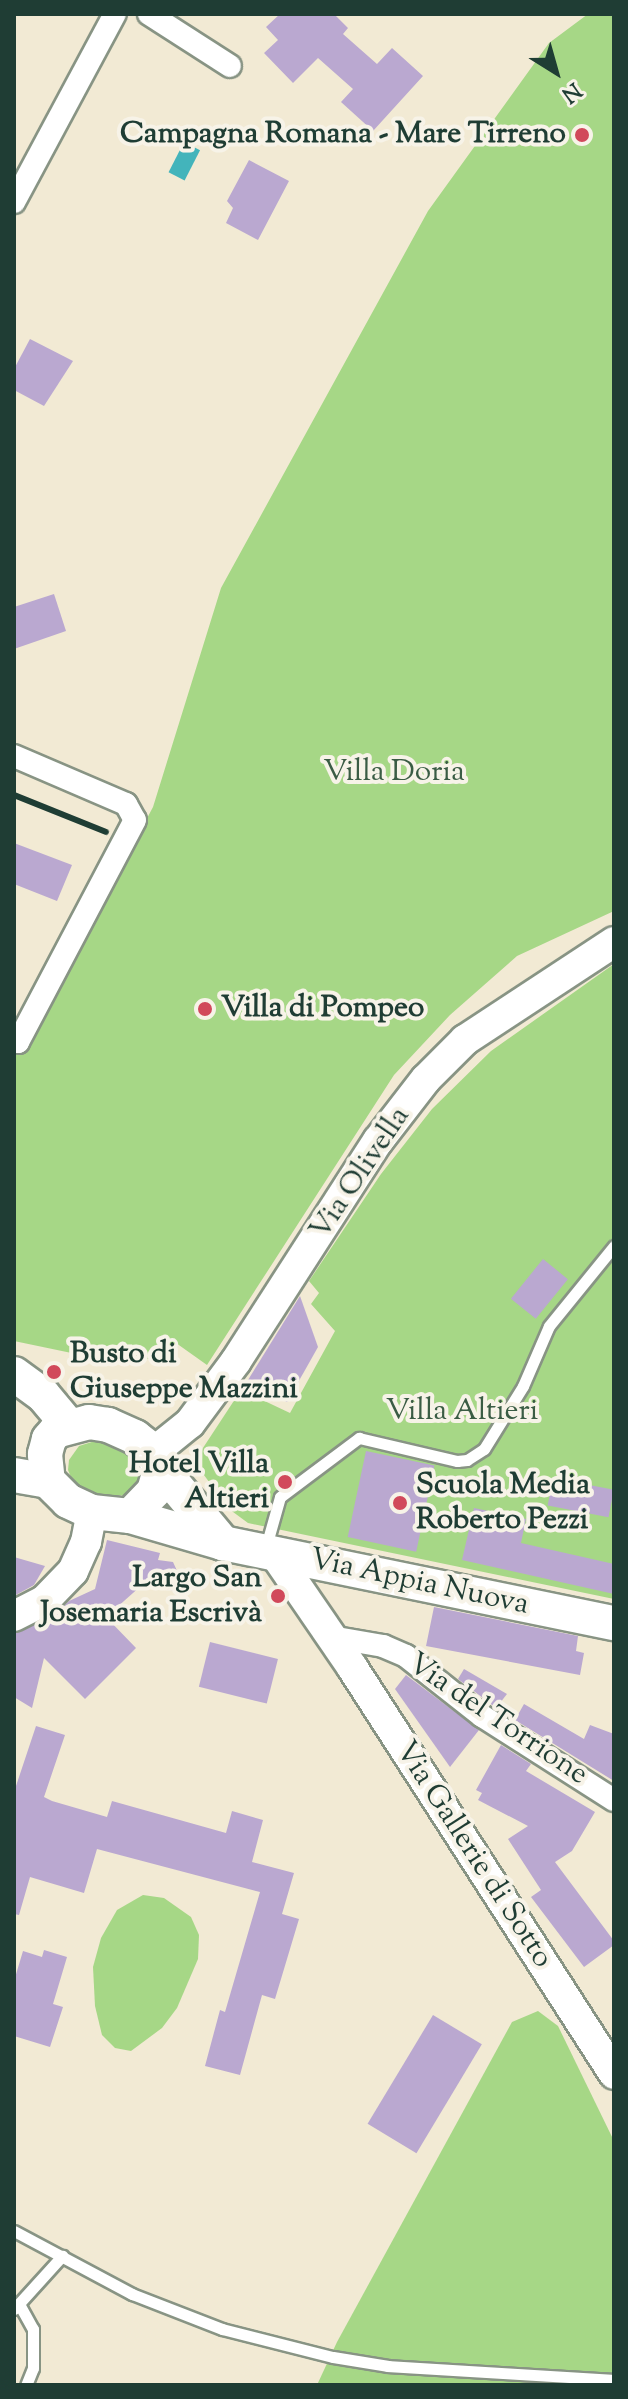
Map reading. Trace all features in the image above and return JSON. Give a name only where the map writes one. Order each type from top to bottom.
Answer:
[{"type":"main road","name":"Via Olivella","points":[[156,1458],[190,1423],[236,1361],[378,1141],[426,1079],[475,1033],[614,942]]},
{"type":"main road","points":[[14,1374],[43,1395],[68,1425]]},
{"type":"main road","points":[[156,1458],[154,1491],[142,1508],[130,1516],[92,1512],[68,1501],[48,1481],[45,1467],[49,1439],[68,1425],[108,1425],[135,1437],[156,1458],[223,1543]]},
{"type":"main road","points":[[14,1475],[48,1481]]},
{"type":"main road","points":[[14,1616],[45,1600],[73,1571],[86,1542],[92,1512]]},
{"type":"main road","name":"Via Appia Nuova","points":[[130,1516],[223,1543],[614,1623]]},
{"type":"main road","points":[[270,1552],[331,1637]]},
{"type":"main road","name":"Via Gallerie di Sotto","points":[[331,1637],[614,2074]]},
{"type":"street","points":[[14,202],[115,14]]},
{"type":"street","points":[[149,14],[230,66]]},
{"type":"street","points":[[14,756],[126,804],[135,820],[18,1042],[14,1041]]},
{"type":"street","name":"Via del Torrione","points":[[331,1637],[383,1646],[406,1656],[482,1716],[614,1800]]},
{"type":"lane","points":[[270,1552],[280,1497],[359,1438],[457,1461],[467,1460],[484,1449],[523,1386],[541,1340],[559,1311],[614,1246]]},
{"type":"lane","points":[[14,2231],[132,2294],[222,2329],[333,2357],[388,2366],[614,2380]]},
{"type":"lane","points":[[26,2385],[33,2368],[33,2329],[16,2307],[62,2256]]},
{"type":"green space","name":"Villa Doria","points":[[588,14],[614,14],[614,911],[517,956],[450,1015],[394,1075],[207,1365],[176,1343],[157,1356],[129,1365],[14,1341],[14,1046],[25,1049],[153,807],[221,588],[428,211],[549,43]]},
{"type":"green space","name":"Villa Altieri","points":[[614,964],[614,1599],[248,1523],[229,1509],[201,1471],[199,1454],[241,1390],[290,1413],[335,1331],[311,1304],[319,1293],[309,1281],[381,1174],[432,1109],[491,1051]]},
{"type":"green space","points":[[95,1441],[115,1447],[142,1465],[142,1482],[130,1496],[86,1494],[75,1487],[68,1470],[69,1460],[79,1446]]},
{"type":"green space","points":[[143,1895],[164,1898],[191,1917],[199,1935],[198,1959],[177,2008],[162,2028],[131,2051],[115,2048],[102,2035],[95,2006],[93,1967],[101,1938],[117,1910]]},
{"type":"green space","points":[[538,2011],[558,2026],[614,2141],[614,2385],[317,2385],[337,2342],[512,2022]]},
{"type":"water","points":[[184,142],[200,150],[185,180],[169,172]]},
{"type":"building","points":[[280,14],[334,14],[348,28],[343,34],[377,64],[392,48],[423,76],[373,131],[341,102],[353,89],[318,58],[293,83],[264,53],[278,40],[266,27]]},
{"type":"building","points":[[249,160],[289,181],[258,240],[226,223],[233,208],[227,201]]},
{"type":"building","points":[[30,339],[73,361],[44,406],[14,390],[14,369]]},
{"type":"building","points":[[54,594],[66,631],[14,649],[14,607]]},
{"type":"building","points":[[14,843],[72,865],[57,901],[14,884]]},
{"type":"building","points":[[543,1259],[568,1279],[536,1319],[511,1299]]},
{"type":"building","points":[[300,1296],[318,1347],[287,1402],[248,1380]]},
{"type":"building","points":[[366,1451],[434,1466],[416,1552],[348,1537]]},
{"type":"building","points":[[553,1478],[614,1490],[609,1517],[548,1505]]},
{"type":"building","points":[[474,1508],[526,1519],[521,1543],[614,1564],[614,1594],[462,1560]]},
{"type":"building","points":[[107,1540],[160,1553],[158,1560],[173,1562],[178,1573],[176,1591],[142,1585],[106,1617],[136,1648],[85,1699],[44,1658],[32,1708],[14,1697],[14,1634],[53,1616],[69,1601],[95,1589]]},
{"type":"building","points":[[14,1557],[45,1566],[34,1585],[14,1596]]},
{"type":"building","points":[[434,1607],[578,1636],[576,1651],[584,1653],[580,1675],[426,1646]]},
{"type":"building","points":[[210,1642],[278,1659],[267,1704],[199,1687]]},
{"type":"building","points":[[464,1669],[507,1694],[496,1708],[458,1679]]},
{"type":"building","points":[[406,1675],[479,1730],[450,1767],[395,1689]]},
{"type":"building","points":[[524,1704],[584,1739],[590,1725],[614,1734],[614,1781],[515,1720]]},
{"type":"building","points":[[36,1726],[65,1735],[44,1797],[107,1817],[112,1801],[226,1833],[232,1811],[263,1820],[252,1862],[294,1873],[282,1914],[299,1919],[275,1999],[262,1995],[240,2075],[205,2066],[220,2010],[225,2012],[260,1892],[97,1849],[84,1893],[30,1877],[19,1915],[14,1914],[14,1792]]},
{"type":"building","points":[[501,1745],[531,1764],[526,1771],[595,1812],[572,1851],[555,1862],[614,1941],[614,1945],[584,1967],[531,1897],[541,1890],[508,1839],[528,1826],[478,1800],[482,1793],[476,1790]]},
{"type":"building","points":[[44,1950],[67,1957],[53,2004],[63,2007],[50,2047],[14,2036],[14,1981],[23,1951],[42,1957]]},
{"type":"building","points":[[433,2015],[482,2044],[416,2153],[368,2124]]},
{"type":"railway","points":[[14,795],[106,832]]},
{"type":"place","name":"Campagna Romana - Mare Tirreno","points":[[582,135]]},
{"type":"place","name":"Villa di Pompeo","points":[[205,1009]]},
{"type":"place","name":"Busto di Giuseppe Mazzini","points":[[54,1372]]},
{"type":"place","name":"Hotel Villa Altieri","points":[[285,1482]]},
{"type":"place","name":"Scuola Media Roberto Pezzi","points":[[400,1503]]},
{"type":"place","name":"Largo San Josemaria Escrivà","points":[[278,1596]]}]
